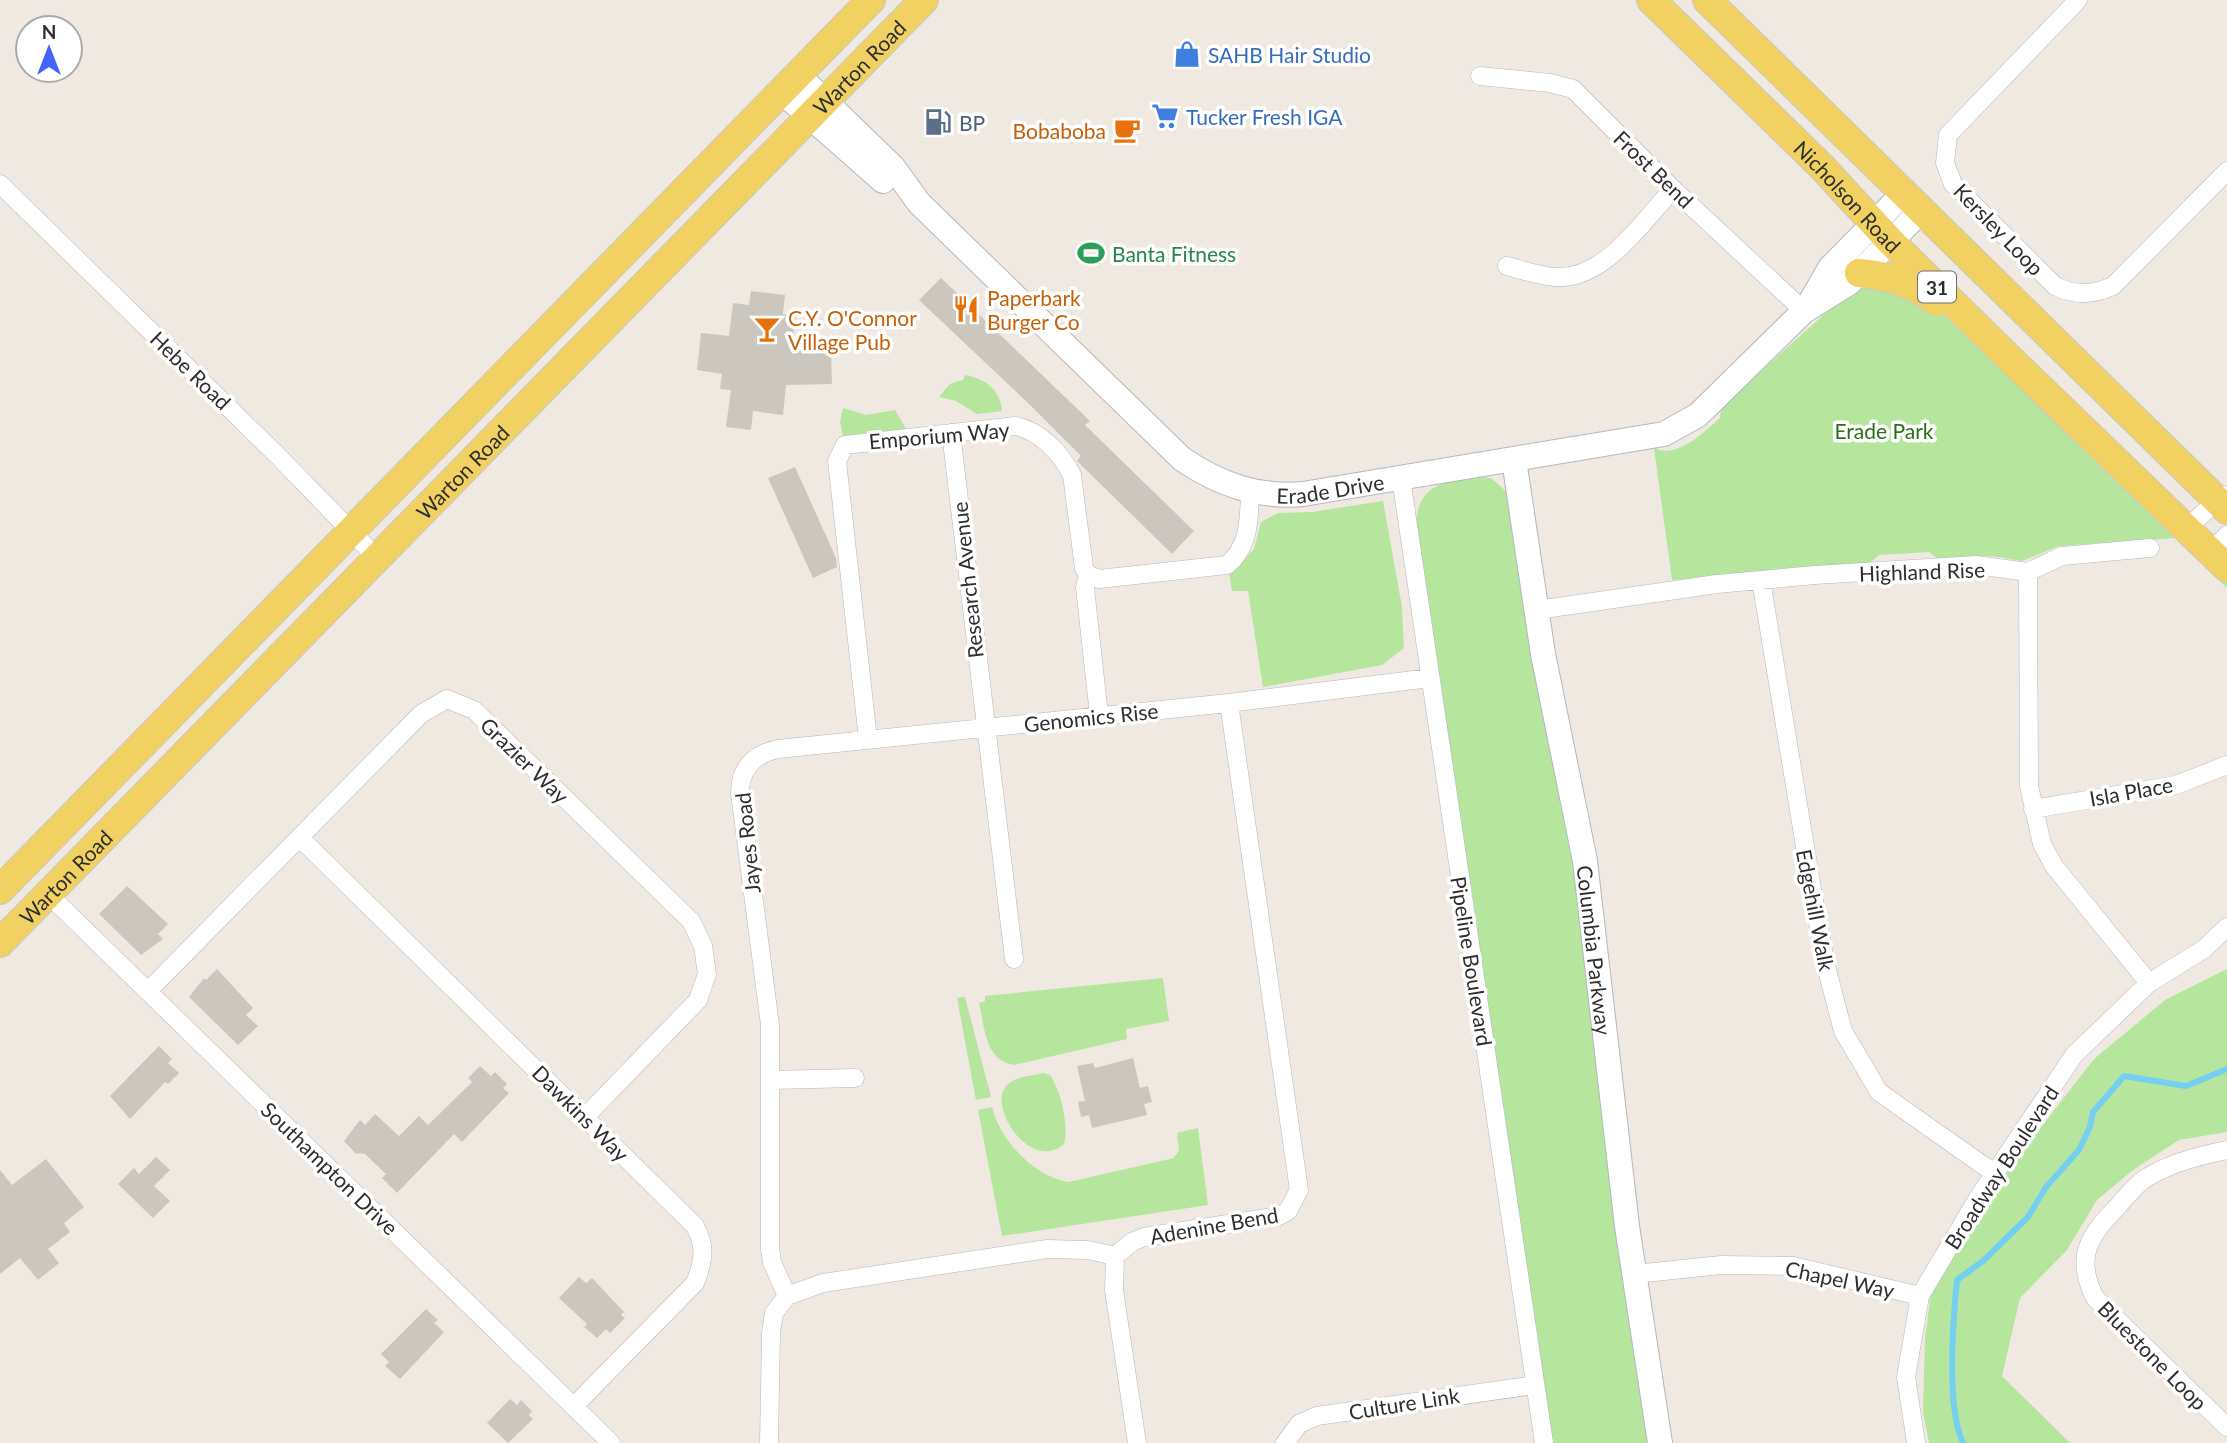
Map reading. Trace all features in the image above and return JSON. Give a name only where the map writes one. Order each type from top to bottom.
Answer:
[{"type":"main road","name":"Warton Road","points":[[0,890],[871,0]]},
{"type":"main road","name":"Warton Road","points":[[0,943],[924,0]]},
{"type":"main road","name":"Nicholson Road","points":[[1651,0],[1822,167],[1883,233],[2006,355],[2187,528],[2221,552]]},
{"type":"main road","name":"Nicholson Road","points":[[1707,0],[1911,204],[2224,501]]},
{"type":"main road","points":[[1859,273],[1882,274],[1929,295],[2006,355]]},
{"type":"street","name":"Kersley Loop","points":[[2078,0],[1948,135],[1945,163],[1953,184],[2055,286],[2076,293],[2096,293],[2113,286],[2227,171]]},
{"type":"street","name":"Frost Bend","points":[[1480,76],[1550,83],[1573,89],[1673,190],[1804,311]]},
{"type":"street","name":"Erade Drive","points":[[790,83],[818,111],[893,167],[919,203],[1182,459],[1214,479],[1250,491],[1303,494],[1651,437],[1685,423],[1707,406],[1804,311],[1847,285],[1859,273],[1883,233]]},
{"type":"street","name":"Hebe Road","points":[[0,184],[278,456],[378,559]]},
{"type":"street","points":[[1507,266],[1555,277],[1574,276],[1602,263],[1673,190]]},
{"type":"street","name":"Erade Drive","points":[[1804,311],[1830,268],[1883,233],[1911,204]]},
{"type":"street","name":"Emporium Way","points":[[868,739],[838,455],[841,449],[851,443],[1016,426],[1031,430],[1045,440],[1066,463],[1072,475],[1084,568],[1088,575],[1086,588],[1099,715]]},
{"type":"street","name":"Research Avenue","points":[[951,433],[985,728]]},
{"type":"street","name":"Columbia Parkway","points":[[1514,460],[1537,610],[1584,861],[1634,1274],[1660,1443]]},
{"type":"street","name":"Pipeline Boulevard","points":[[1401,478],[1544,1443]]},
{"type":"street","points":[[1088,575],[1099,579],[1227,565],[1236,557],[1246,536],[1250,491]]},
{"type":"street","points":[[2187,528],[2224,501]]},
{"type":"street","points":[[2149,984],[2054,866],[2042,844],[2033,809],[2027,756],[2028,572],[2063,556],[2150,548]]},
{"type":"street","name":"Highland Rise","points":[[1537,610],[1761,580],[1976,565],[2028,572]]},
{"type":"street","name":"Edgehill Walk","points":[[1761,580],[1812,895],[1826,966],[1843,1031],[1879,1091],[1993,1173]]},
{"type":"street","name":"Genomics Rise","points":[[985,728],[1229,703],[1430,678]]},
{"type":"street","name":"Grazier Way","points":[[148,991],[421,714],[447,699],[474,710],[691,922],[703,946],[707,974],[698,1000],[585,1117]]},
{"type":"street","name":"Adenine Bend","points":[[1115,1256],[1132,1242],[1144,1237],[1279,1216],[1288,1211],[1299,1190],[1229,703]]},
{"type":"street","points":[[985,728],[1014,959]]},
{"type":"street","name":"Jayes Road","points":[[787,1296],[772,1262],[770,1248],[770,1025],[740,784],[747,765],[764,752],[985,728]]},
{"type":"street","name":"Isla Place","points":[[2033,809],[2176,785],[2227,765]]},
{"type":"street","name":"Dawkins Way","points":[[300,838],[695,1226],[704,1244],[702,1265],[695,1283],[574,1406]]},
{"type":"street","name":"Southampton Drive","points":[[48,894],[611,1443]]},
{"type":"street","name":"Broadway Boulevard","points":[[1916,1443],[1906,1377],[1920,1296],[1993,1173],[2074,1055],[2149,984],[2204,949],[2227,928]]},
{"type":"street","name":"Broadway Boulevard","points":[[2204,949],[2227,947]]},
{"type":"street","points":[[772,1080],[855,1078]]},
{"type":"street","name":"Bluestone Loop","points":[[2227,1150],[2205,1154],[2145,1178],[2098,1227],[2085,1250],[2087,1281],[2095,1298],[2227,1427]]},
{"type":"street","points":[[769,1443],[771,1333],[774,1313],[787,1296],[823,1283],[1047,1250],[1088,1250],[1115,1256],[1114,1290],[1135,1443]]},
{"type":"street","name":"Chapel Way","points":[[1634,1274],[1721,1265],[1793,1266],[1920,1296]]},
{"type":"street","name":"Culture Link","points":[[1285,1443],[1299,1424],[1317,1416],[1535,1385]]},
{"type":"green space","name":"Erade Park","points":[[1859,283],[1931,305],[2227,578],[2227,588],[2176,538],[2059,546],[2022,561],[1992,556],[1938,559],[1929,552],[1879,555],[1871,562],[1672,580],[1654,448],[1672,450],[1689,443],[1706,431],[1720,418],[1721,407]]},
{"type":"green space","points":[[965,375],[991,386],[1001,403],[1002,411],[977,414],[956,401],[939,397],[950,384],[963,380]]},
{"type":"green space","points":[[843,408],[866,415],[895,410],[906,429],[843,436],[840,422]]},
{"type":"green space","points":[[1470,476],[1491,478],[1509,494],[1577,877],[1650,1443],[1553,1443],[1416,528],[1420,504],[1431,490],[1438,485]]},
{"type":"green space","points":[[1383,501],[1402,607],[1404,648],[1382,665],[1263,687],[1248,591],[1232,591],[1229,573],[1254,549],[1261,522],[1278,513],[1312,512]]},
{"type":"green space","points":[[2227,969],[2227,1132],[2179,1140],[2133,1170],[2097,1200],[2067,1250],[2020,1298],[2002,1376],[2070,1443],[1929,1443],[1923,1412],[1925,1338],[1932,1285],[2011,1166],[2094,1059],[2165,1000]]},
{"type":"green space","points":[[1163,978],[1169,1021],[1126,1029],[1127,1039],[1014,1065],[1004,1062],[991,1050],[979,1003],[985,1001],[985,996]]},
{"type":"green space","points":[[965,997],[991,1097],[976,1100],[957,998]]},
{"type":"green space","points":[[1043,1073],[1050,1075],[1054,1082],[1065,1118],[1064,1144],[1051,1151],[1038,1150],[1026,1144],[1015,1134],[1002,1108],[1002,1095],[1007,1085],[1019,1078]]},
{"type":"green space","points":[[992,1107],[1002,1132],[1020,1155],[1043,1173],[1069,1182],[1174,1158],[1179,1150],[1177,1133],[1198,1128],[1208,1205],[1002,1236],[978,1110]]},
{"type":"building","points":[[941,278],[1090,421],[1085,425],[1194,531],[1172,554],[1077,461],[1081,456],[919,300]]},
{"type":"building","points":[[751,291],[785,295],[783,314],[796,316],[791,350],[831,348],[832,384],[786,385],[783,415],[753,411],[751,430],[726,427],[731,390],[720,389],[722,374],[697,370],[701,333],[729,336],[733,303],[749,305]]},
{"type":"building","points":[[795,467],[836,558],[837,567],[813,578],[768,478]]},
{"type":"building","points":[[127,886],[168,924],[158,934],[163,939],[141,955],[99,914]]},
{"type":"building","points":[[217,969],[253,1008],[246,1015],[258,1026],[238,1045],[189,997],[204,978],[206,980]]},
{"type":"building","points":[[159,1046],[172,1059],[168,1063],[179,1073],[168,1084],[165,1082],[130,1119],[110,1096]]},
{"type":"building","points":[[1133,1058],[1140,1088],[1148,1086],[1152,1102],[1144,1104],[1147,1115],[1092,1128],[1089,1115],[1081,1117],[1078,1102],[1085,1101],[1077,1066],[1093,1063],[1095,1068]]},
{"type":"building","points":[[480,1066],[491,1076],[495,1072],[507,1084],[503,1088],[509,1093],[462,1142],[454,1134],[397,1193],[382,1178],[386,1174],[365,1154],[355,1153],[344,1141],[360,1120],[365,1125],[375,1114],[399,1136],[419,1116],[428,1125],[472,1082],[468,1078]]},
{"type":"building","points":[[156,1157],[170,1170],[154,1186],[170,1201],[153,1218],[118,1184],[134,1168],[139,1174]]},
{"type":"building","points":[[46,1159],[84,1207],[64,1223],[70,1232],[48,1249],[59,1263],[38,1280],[20,1258],[0,1274],[0,1170],[12,1185]]},
{"type":"building","points":[[579,1277],[586,1283],[592,1278],[624,1312],[621,1315],[625,1318],[610,1333],[606,1329],[597,1338],[584,1327],[587,1324],[559,1298]]},
{"type":"building","points":[[426,1309],[438,1320],[434,1323],[444,1332],[400,1379],[385,1366],[389,1362],[381,1354]]},
{"type":"building","points":[[510,1399],[517,1405],[521,1400],[532,1411],[529,1415],[533,1419],[508,1443],[487,1423]]},
{"type":"waterway","points":[[1963,1443],[1954,1408],[1953,1386],[1957,1280],[1983,1261],[2028,1217],[2046,1187],[2079,1150],[2090,1127],[2093,1112],[2124,1076],[2186,1086],[2227,1069]]},
{"type":"place","name":"SAHB Hair Studio","points":[[1187,54]]},
{"type":"place","name":"Tucker Fresh IGA","points":[[1165,116]]},
{"type":"place","name":"BP","points":[[938,122]]},
{"type":"place","name":"Bobaboba","points":[[1127,130]]},
{"type":"place","name":"Banta Fitness","points":[[1091,253]]},
{"type":"place","name":"Paperbark Burger Co","points":[[966,309]]},
{"type":"place","name":"C.Y. O'Connor Village Pub","points":[[767,329]]}]
